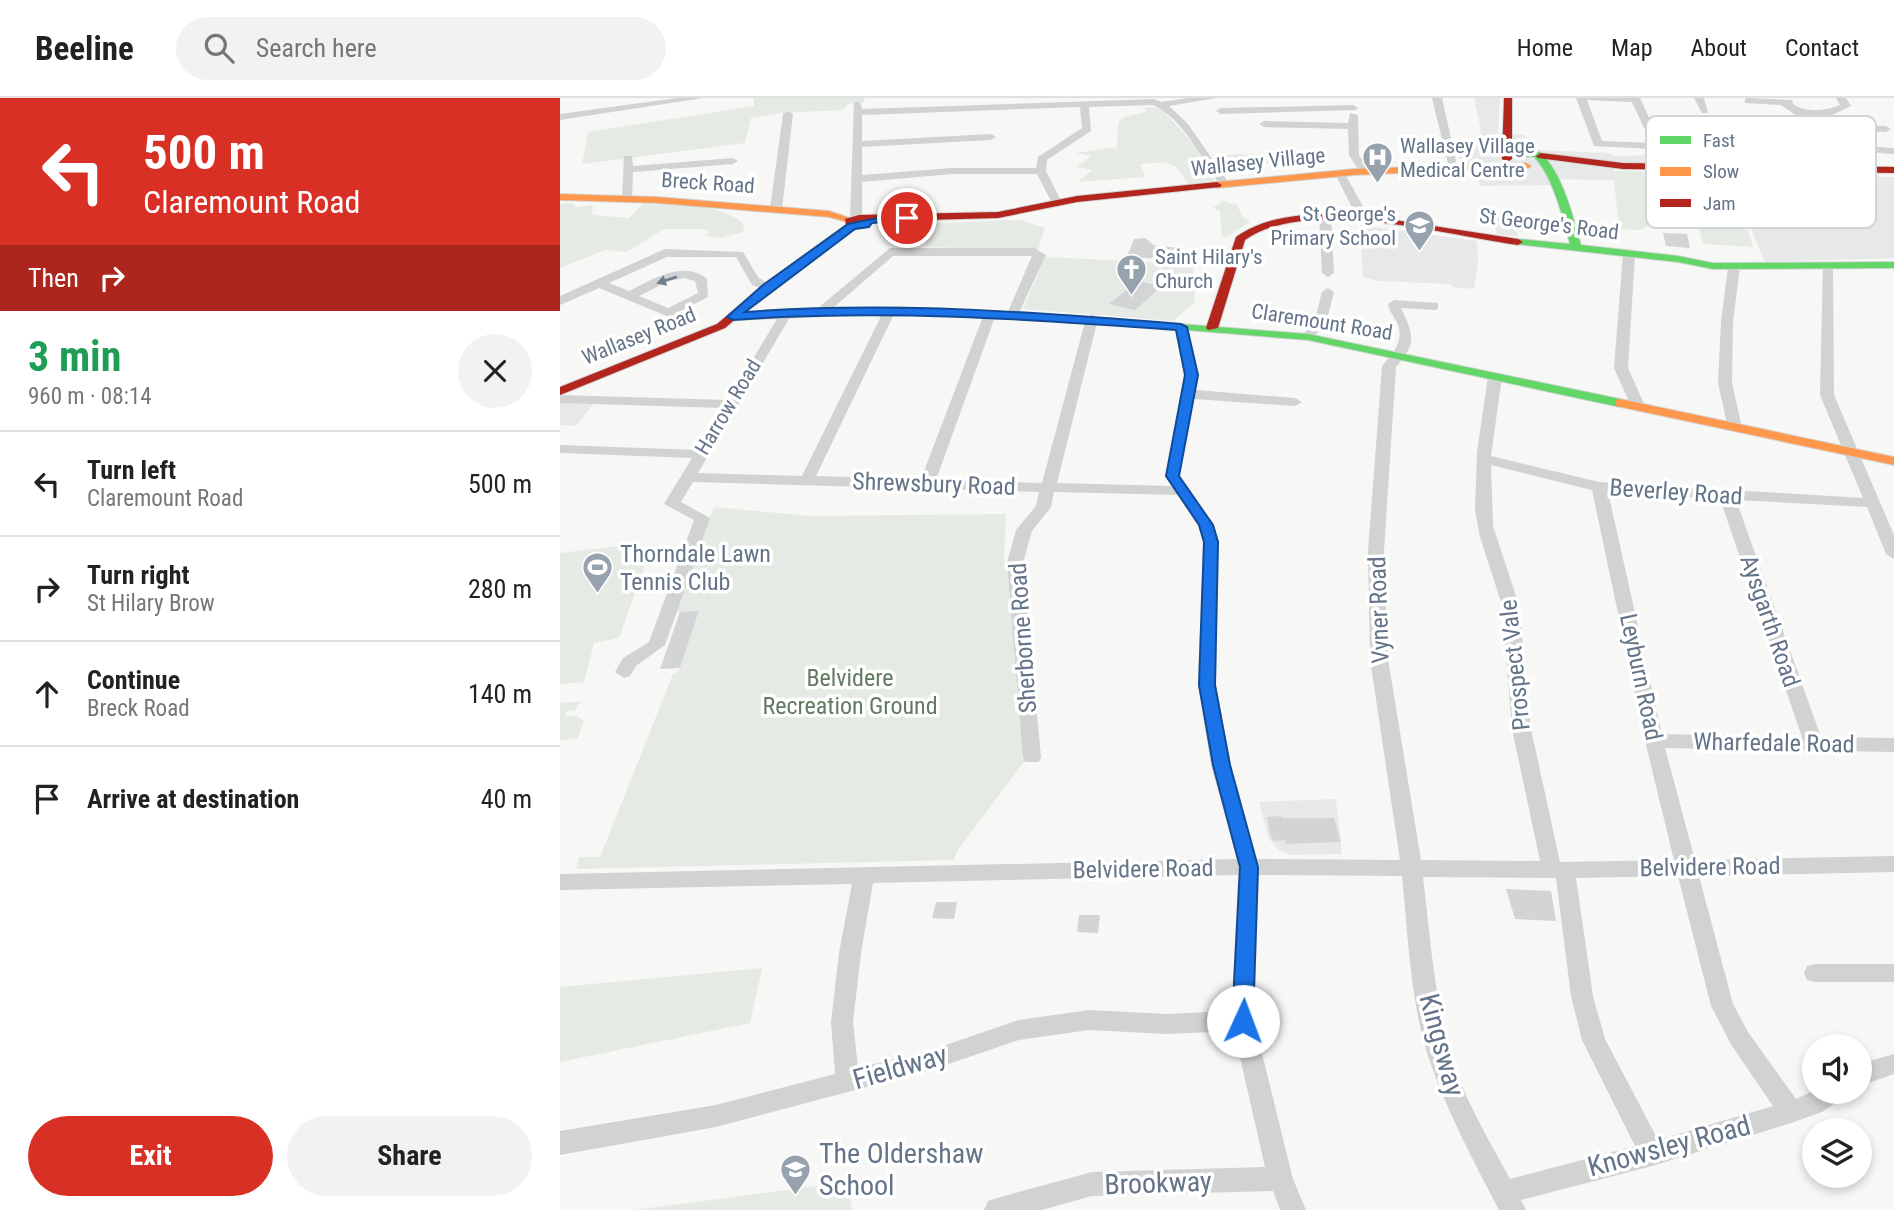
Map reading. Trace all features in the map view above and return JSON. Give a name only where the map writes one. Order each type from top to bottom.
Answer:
[{"type":"main road","points":[[1507,157],[1508,98]]},
{"type":"main road","points":[[1519,98],[1520,145],[1537,160],[1563,201],[1576,248]]},
{"type":"main road","name":"Wallasey Village","points":[[1459,167],[1507,157],[1646,167]]},
{"type":"main road","name":"Wallasey Village","points":[[1057,202],[1340,174],[1537,160]]},
{"type":"main road","name":"Wallasey Village","points":[[1876,170],[1894,170]]},
{"type":"main road","name":"Breck Road","points":[[560,197],[627,198],[776,209],[857,221],[998,215],[1057,202]]},
{"type":"main road","name":"St George's Road","points":[[1212,328],[1224,298],[1240,239],[1272,222],[1325,216],[1734,267],[1894,265]]},
{"type":"main road","points":[[733,317],[767,287],[857,221]]},
{"type":"main road","name":"Claremount Road","points":[[733,317],[821,311],[1013,314],[1092,318],[1308,337],[1637,405],[1850,454],[1894,461]]},
{"type":"main road","name":"Wallasey Road","points":[[560,391],[721,326],[733,317]]},
{"type":"street","points":[[560,117],[698,98]]},
{"type":"street","points":[[857,221],[857,108],[1030,102],[1084,104],[1145,101],[1163,104],[1211,98]]},
{"type":"street","points":[[1437,98],[1459,167]]},
{"type":"street","points":[[1581,98],[1598,144],[1646,146]]},
{"type":"street","points":[[1589,98],[1636,99],[1646,121]]},
{"type":"street","points":[[1699,98],[1705,111]]},
{"type":"street","points":[[1798,112],[1840,110],[1846,106],[1841,98]]},
{"type":"street","points":[[684,100],[687,113]]},
{"type":"street","points":[[1748,101],[1784,100],[1800,116]]},
{"type":"street","points":[[1221,111],[1353,103],[1354,155],[1365,172]]},
{"type":"street","points":[[1057,202],[1041,172],[1042,159],[1087,130],[1084,104]]},
{"type":"street","points":[[1163,104],[1198,142],[1209,164],[1226,187]]},
{"type":"street","points":[[776,209],[788,114]]},
{"type":"street","points":[[1264,124],[1352,126]]},
{"type":"street","points":[[1876,130],[1886,129]]},
{"type":"street","points":[[856,144],[991,137]]},
{"type":"street","points":[[1876,150],[1894,151]]},
{"type":"street","points":[[627,198],[628,164],[733,161]]},
{"type":"street","points":[[856,179],[952,171],[1041,172]]},
{"type":"street","points":[[1340,174],[1365,221]]},
{"type":"street","points":[[1325,216],[1328,273]]},
{"type":"street","points":[[821,311],[890,252],[1021,252],[1040,255],[1013,314]]},
{"type":"street","points":[[560,300],[669,253],[739,254],[752,281],[757,286],[767,287]]},
{"type":"street","points":[[1629,254],[1621,368],[1637,405]]},
{"type":"street","points":[[1734,267],[1727,322],[1725,373],[1735,428]]},
{"type":"street","points":[[1828,267],[1827,395],[1870,503],[1890,537],[1894,554]]},
{"type":"street","points":[[598,284],[669,313],[704,294],[701,279],[695,275],[674,276],[629,296]]},
{"type":"street","points":[[1308,337],[1322,315],[1328,292]]},
{"type":"street","name":"Vyner Road","points":[[1413,867],[1379,659],[1376,551],[1389,366],[1400,356],[1404,344],[1404,325],[1394,304],[1434,306]]},
{"type":"street","name":"Harrow Road","points":[[624,672],[629,662],[656,645],[702,518],[672,504],[699,454],[787,312]]},
{"type":"street","points":[[807,480],[889,312]]},
{"type":"street","points":[[927,483],[990,314]]},
{"type":"street","name":"Sherborne Road","points":[[1032,757],[1015,563],[1024,530],[1043,507],[1092,318]]},
{"type":"street","points":[[1181,327],[1192,375],[1172,476],[1206,525],[1211,542],[1207,685],[1222,765],[1249,867],[1243,1021],[1280,1179],[1293,1210]]},
{"type":"street","name":"Prospect Vale","points":[[1494,377],[1483,477],[1484,523],[1494,560],[1506,587],[1512,615],[1524,744],[1559,870],[1582,996],[1594,1040],[1652,1154]]},
{"type":"street","points":[[1189,394],[1294,402]]},
{"type":"street","points":[[560,399],[730,404]]},
{"type":"street","points":[[560,449],[699,454]]},
{"type":"street","name":"Beverley Road","points":[[1486,459],[1599,486],[1727,497],[1870,503]]},
{"type":"street","name":"Shrewsbury Road","points":[[687,477],[1181,491]]},
{"type":"street","name":"Leyburn Road","points":[[1599,486],[1654,741],[1722,1006],[1791,1112]]},
{"type":"street","name":"Aysgarth Road","points":[[1727,497],[1814,744]]},
{"type":"street","name":"Wharfedale Road","points":[[1654,741],[1894,745]]},
{"type":"street","name":"Belvidere Road","points":[[560,882],[1249,867],[1559,870],[1894,864]]},
{"type":"street","name":"Kingsway","points":[[1413,867],[1425,988],[1439,1053],[1461,1112],[1508,1201]]},
{"type":"street","points":[[847,1083],[842,1022],[850,953],[864,877]]},
{"type":"street","points":[[1815,973],[1894,973]]},
{"type":"street","name":"Fieldway","points":[[560,1143],[716,1116],[931,1060],[1018,1030],[1089,1020],[1166,1024],[1243,1021]]},
{"type":"street","points":[[1872,1071],[1894,1063]]},
{"type":"street","name":"Knowsley Road","points":[[1508,1201],[1814,1104]]},
{"type":"street","name":"Brookway","points":[[997,1210],[1092,1184],[1280,1179]]},
{"type":"shaded area","points":[[1474,98],[1500,98],[1498,133],[1524,135],[1530,147],[1537,150],[1610,153],[1614,156],[1646,155],[1646,163],[1614,163],[1614,171],[1646,172],[1646,227],[1641,230],[1619,229],[1614,180],[1549,179],[1551,185],[1481,186],[1469,164],[1459,164],[1459,151],[1475,149],[1481,130]]},
{"type":"shaded area","points":[[1876,177],[1894,177],[1894,258],[1765,262],[1751,229],[1876,228]]},
{"type":"shaded area","name":"St George's Primary School","points":[[1360,225],[1477,241],[1478,264],[1474,289],[1452,287],[1451,284],[1379,281],[1363,277]]},
{"type":"shaded area","points":[[560,403],[594,403],[576,426],[560,425]]},
{"type":"shaded area","points":[[1336,799],[1342,854],[1290,855],[1279,850],[1269,839],[1259,802]]},
{"type":"green space","points":[[754,98],[865,98],[864,102],[848,104],[843,110],[781,113],[751,118],[745,143],[582,164],[588,132],[754,106]]},
{"type":"green space","points":[[1160,107],[1195,146],[1215,181],[1188,184],[1174,166],[1157,163],[1140,164],[1145,177],[1078,182],[1092,170],[1076,167],[1091,156],[1075,153],[1117,147],[1118,123],[1124,117],[1146,112],[1144,108]]},
{"type":"green space","points":[[1264,154],[1270,163],[1221,168],[1212,155]]},
{"type":"green space","points":[[1611,171],[1646,172],[1646,227],[1641,230],[1619,229],[1617,187]]},
{"type":"green space","points":[[1223,201],[1237,205],[1243,217],[1250,222],[1226,237],[1222,237],[1220,211],[1213,208]]},
{"type":"green space","points":[[572,203],[577,207],[593,205],[592,215],[629,218],[643,204],[710,209],[734,217],[743,224],[744,232],[720,238],[704,236],[709,232],[705,229],[664,229],[627,252],[605,250],[560,268],[560,204]]},
{"type":"green space","points":[[1516,215],[1524,232],[1516,231],[1518,236],[1497,234],[1493,217]]},
{"type":"green space","points":[[1020,220],[1045,228],[1038,250],[924,247],[936,223]]},
{"type":"green space","points":[[1699,228],[1747,228],[1753,247],[1703,244]]},
{"type":"green space","points":[[1045,257],[1193,264],[1195,302],[1173,321],[1023,309]]},
{"type":"green space","name":"Belvidere Recreation Ground","points":[[714,507],[811,516],[1006,514],[1004,561],[1007,568],[1027,758],[957,851],[954,860],[576,869],[579,857],[600,857],[673,674],[679,671],[699,612],[676,612]]},
{"type":"green space","name":"Thorndale Lawn Tennis Club","points":[[619,546],[651,548],[619,638],[594,643],[584,682],[560,684],[560,553]]},
{"type":"green space","points":[[581,701],[575,710],[567,711],[565,716],[577,716],[584,721],[578,738],[560,741],[560,703]]},
{"type":"green space","points":[[762,968],[750,1023],[560,1062],[560,987]]},
{"type":"green space","name":"The Oldershaw School","points":[[848,1182],[852,1210],[634,1210]]},
{"type":"building","points":[[1663,233],[1687,234],[1690,248],[1666,246]]},
{"type":"building","points":[[1145,238],[1155,246],[1183,248],[1179,260],[1127,257],[1134,239]]},
{"type":"building","name":"Saint Hilary's Church","points":[[1138,281],[1162,286],[1135,310],[1109,304]]},
{"type":"building","points":[[699,611],[680,668],[660,669],[680,612]]},
{"type":"building","points":[[1267,817],[1334,818],[1341,842],[1285,844],[1286,840],[1275,841],[1271,838]]},
{"type":"building","points":[[1506,889],[1551,891],[1556,921],[1515,919]]},
{"type":"building","points":[[936,902],[957,902],[954,919],[932,918]]},
{"type":"building","points":[[1079,915],[1100,915],[1098,933],[1077,932]]},
{"type":"traffic: fast","points":[[1510,153],[1537,154],[1547,164]]},
{"type":"traffic: fast","points":[[1545,165],[1563,201],[1576,248]]},
{"type":"traffic: fast","points":[[1518,242],[1678,259],[1713,266],[1894,265]]},
{"type":"traffic: fast","points":[[1092,320],[1308,337],[1620,403]]},
{"type":"traffic: slow","points":[[1217,185],[1354,172],[1526,166]]},
{"type":"traffic: slow","points":[[560,197],[657,200],[829,214],[851,220]]},
{"type":"traffic: slow","points":[[733,317],[897,310],[1092,320]]},
{"type":"traffic: slow","points":[[1620,403],[1894,461]]},
{"type":"traffic: jam","points":[[1507,159],[1508,98]]},
{"type":"traffic: jam","points":[[1541,156],[1646,166]]},
{"type":"traffic: jam","points":[[1876,170],[1894,170]]},
{"type":"traffic: jam","points":[[852,226],[849,221],[859,218],[998,215],[1077,199],[1217,185]]},
{"type":"traffic: jam","points":[[1212,328],[1240,239],[1263,225],[1289,219],[1353,218],[1518,242]]},
{"type":"traffic: jam","points":[[560,391],[721,326],[767,287],[852,226]]},
{"type":"place","name":"Wallasey Village Medical Centre","points":[[1377,185]]},
{"type":"place","name":"St George's Primary School","points":[[1419,253]]},
{"type":"place","name":"Saint Hilary's Church","points":[[1132,296]]},
{"type":"place","name":"Thorndale Lawn Tennis Club","points":[[597,595]]},
{"type":"place","name":"The Oldershaw School","points":[[796,1196]]},
{"type":"route","points":[[907,218],[869,220],[866,225],[852,226],[767,287],[733,317],[803,311],[1013,314],[1092,318],[1181,327],[1192,375],[1172,476],[1206,525],[1211,542],[1207,685],[1222,765],[1249,867],[1243,1021]]}]
